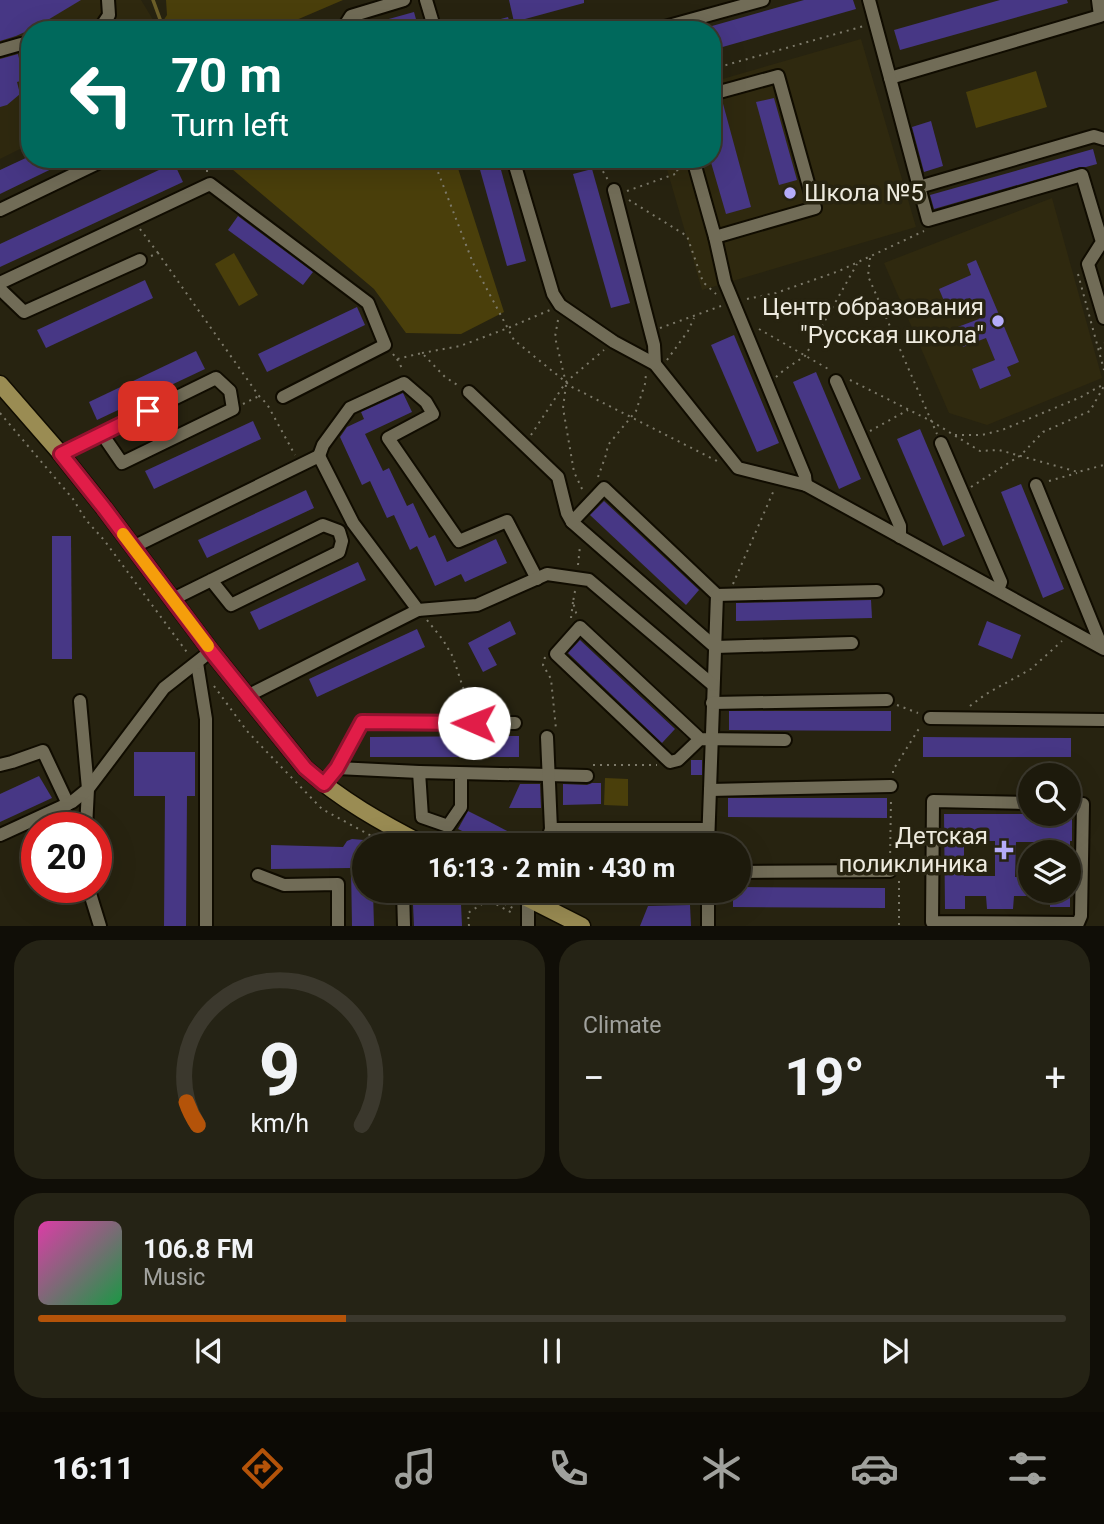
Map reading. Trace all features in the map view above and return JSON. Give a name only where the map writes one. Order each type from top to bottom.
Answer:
[{"type":"main road","points":[[2,391],[61,454],[211,651],[305,768],[367,814],[398,833]]},
{"type":"main road","points":[[542,903],[582,926]]},
{"type":"street","points":[[105,21],[109,15],[108,0]]},
{"type":"street","points":[[348,21],[351,16],[404,0]]},
{"type":"street","points":[[426,0],[432,21]]},
{"type":"street","points":[[687,21],[763,0]]},
{"type":"street","points":[[869,0],[928,220],[1082,175],[1103,242],[1088,264],[1104,318]]},
{"type":"street","points":[[890,78],[1100,16],[1098,0]]},
{"type":"street","points":[[0,50],[21,44]]},
{"type":"street","points":[[715,237],[815,208],[778,76],[721,92]]},
{"type":"street","points":[[919,187],[985,163],[1070,139],[1094,136],[1104,139]]},
{"type":"street","points":[[0,210],[87,168]]},
{"type":"street","points":[[516,168],[554,294],[560,305],[614,342],[655,364],[738,468],[806,485],[1103,648]]},
{"type":"street","points":[[696,168],[730,303],[767,385],[805,476],[806,485]]},
{"type":"street","points":[[0,283],[210,184],[368,303],[385,345],[283,397]]},
{"type":"street","points":[[617,192],[654,345],[655,364]]},
{"type":"street","points":[[0,289],[24,312],[140,260]]},
{"type":"street","points":[[0,375],[2,391]]},
{"type":"street","points":[[834,376],[900,526],[900,537]]},
{"type":"street","points":[[61,454],[216,378],[230,391],[233,409],[122,463],[102,434]]},
{"type":"street","points":[[133,547],[319,456],[323,445],[350,408],[404,383],[426,402],[433,414],[388,438],[459,541],[507,521],[537,579]]},
{"type":"street","points":[[469,392],[558,477],[567,513],[572,522],[715,647],[852,643]]},
{"type":"street","points":[[941,443],[1001,582],[998,590]]},
{"type":"street","points":[[319,456],[353,523],[418,610]]},
{"type":"street","points":[[1036,485],[1103,648]]},
{"type":"street","points":[[572,522],[604,488],[723,595],[877,591]]},
{"type":"street","points":[[173,599],[211,580],[323,525],[339,531],[342,541],[339,552],[231,605],[211,580]]},
{"type":"street","points":[[247,696],[418,610],[477,605],[547,574],[589,580],[713,685]]},
{"type":"street","points":[[551,829],[708,830],[710,790],[706,739],[723,595]]},
{"type":"street","points":[[706,739],[580,627],[556,654],[670,762],[678,760],[706,739],[785,740]]},
{"type":"street","points":[[0,835],[72,802],[88,789],[164,688],[211,651]]},
{"type":"street","points":[[197,663],[206,719],[206,926]]},
{"type":"street","points":[[712,704],[887,700]]},
{"type":"street","points":[[80,701],[88,789],[87,812]]},
{"type":"street","points":[[930,718],[1104,720]]},
{"type":"street","points":[[324,784],[337,768],[362,722],[515,723]]},
{"type":"street","points":[[550,833],[552,737]]},
{"type":"street","points":[[0,765],[43,751],[68,804]]},
{"type":"street","points":[[337,768],[550,776],[585,771]]},
{"type":"street","points":[[419,772],[422,817],[448,826],[461,807],[461,774]]},
{"type":"street","points":[[710,790],[891,786]]},
{"type":"street","points":[[1018,803],[933,801],[932,922],[1078,923],[1081,916],[1080,826]]},
{"type":"street","points":[[751,872],[890,871]]},
{"type":"street","points":[[258,876],[284,885],[338,884],[338,926]]},
{"type":"street","points":[[93,903],[100,926]]},
{"type":"street","points":[[403,903],[404,926]]},
{"type":"street","points":[[525,903],[528,923]]},
{"type":"street","points":[[708,903],[708,926]]},
{"type":"path","points":[[721,66],[875,23]]},
{"type":"path","points":[[210,184],[207,170],[212,168]]},
{"type":"path","points":[[436,168],[473,263],[514,340],[572,387],[726,466]]},
{"type":"path","points":[[602,168],[617,192],[687,236],[703,282],[730,303]]},
{"type":"path","points":[[617,192],[678,173],[677,168]]},
{"type":"path","points":[[133,220],[267,404],[300,465]]},
{"type":"path","points":[[650,332],[730,303],[776,293],[839,271],[923,233],[928,220]]},
{"type":"path","points":[[140,260],[158,253]]},
{"type":"path","points":[[870,257],[868,276],[941,443]]},
{"type":"path","points":[[767,385],[805,356],[858,262]]},
{"type":"path","points":[[1088,264],[1077,275],[1104,370]]},
{"type":"path","points":[[397,359],[460,346],[560,305]]},
{"type":"path","points":[[560,305],[555,337],[566,382],[563,408],[574,472],[582,489],[586,508]]},
{"type":"path","points":[[597,495],[601,465],[608,445],[636,411],[645,384],[645,375],[655,364],[663,364],[688,331],[695,316]]},
{"type":"path","points":[[759,329],[834,376]]},
{"type":"path","points":[[524,445],[566,382],[614,342]]},
{"type":"path","points":[[1099,350],[1104,343]]},
{"type":"path","points":[[385,345],[404,372]]},
{"type":"path","points":[[422,353],[444,377],[469,392]]},
{"type":"path","points":[[850,380],[931,421],[981,451],[999,450],[1078,472]]},
{"type":"path","points":[[954,435],[982,435],[1002,430],[1104,385]]},
{"type":"path","points":[[963,492],[1021,455],[1043,432],[1090,411],[1104,385]]},
{"type":"path","points":[[233,409],[259,396]]},
{"type":"path","points":[[860,436],[909,410]]},
{"type":"path","points":[[0,413],[73,499],[86,520],[197,663]]},
{"type":"path","points":[[1036,485],[1104,465]]},
{"type":"path","points":[[723,595],[779,478]]},
{"type":"path","points":[[570,626],[573,602]]},
{"type":"path","points":[[418,610],[443,640],[453,657],[474,723]]},
{"type":"path","points":[[952,719],[986,695],[1031,670],[1073,631]]},
{"type":"path","points":[[545,657],[543,665],[551,679],[552,737]]},
{"type":"path","points":[[214,686],[264,750],[322,809],[366,833]]},
{"type":"path","points":[[887,700],[930,718],[920,727],[893,770],[890,871]]},
{"type":"path","points":[[585,771],[663,765],[670,762]]},
{"type":"path","points":[[899,926],[899,873],[933,870]]},
{"type":"path","points":[[468,903],[474,909]]},
{"type":"path","points":[[468,926],[468,913],[484,903]]},
{"type":"path","points":[[494,903],[528,923]]},
{"type":"path","points":[[504,903],[516,910]]},
{"type":"shaded area","points":[[0,0],[141,0],[154,21],[21,21],[21,148],[0,159]]},
{"type":"shaded area","points":[[166,0],[343,0],[294,21],[163,21],[167,15]]},
{"type":"shaded area","name":"Школа №5","points":[[861,39],[916,227],[702,290],[667,168],[721,168],[721,79]]},
{"type":"shaded area","points":[[1036,71],[1047,107],[976,128],[966,92]]},
{"type":"shaded area","points":[[230,168],[458,168],[504,312],[461,334],[406,333],[374,289]]},
{"type":"shaded area","name":"Центр образования \"Русская школа\"","points":[[1052,198],[1102,378],[987,425],[949,413],[884,263]]},
{"type":"shaded area","points":[[234,253],[258,295],[239,306],[215,264]]},
{"type":"shaded area","points":[[605,778],[628,779],[628,806],[604,805]]},
{"type":"building","points":[[0,0],[81,0],[46,21],[21,21],[21,34],[0,41]]},
{"type":"building","points":[[509,0],[584,0],[584,3],[514,21]]},
{"type":"building","points":[[804,0],[853,0],[856,9],[721,47],[721,23]]},
{"type":"building","points":[[1000,0],[1067,0],[1068,3],[900,50],[894,30]]},
{"type":"building","points":[[414,12],[416,21],[382,21]]},
{"type":"building","points":[[508,17],[509,21],[494,21]]},
{"type":"building","points":[[18,54],[21,81],[17,82],[20,94],[7,105],[0,107],[0,59]]},
{"type":"building","points":[[774,98],[797,180],[779,185],[756,102]]},
{"type":"building","points":[[721,100],[751,207],[726,214],[713,168],[721,168]]},
{"type":"building","points":[[931,121],[943,166],[924,172],[912,127]]},
{"type":"building","points":[[1093,149],[1097,164],[934,209],[930,195]]},
{"type":"building","points":[[21,160],[21,168],[53,168],[0,194],[0,170]]},
{"type":"building","points":[[163,168],[176,168],[183,182],[0,267],[0,244]]},
{"type":"building","points":[[480,168],[500,168],[526,261],[507,266]]},
{"type":"building","points":[[592,169],[630,303],[611,308],[573,174]]},
{"type":"building","points":[[238,216],[313,272],[303,285],[228,230]]},
{"type":"building","points":[[976,260],[1019,362],[1007,367],[1011,376],[980,389],[972,369],[995,360],[986,338],[963,347],[955,328],[979,319],[970,298],[947,308],[939,289],[971,275],[967,264]]},
{"type":"building","points":[[145,280],[153,298],[46,348],[37,330]]},
{"type":"building","points":[[357,307],[365,325],[267,372],[258,354]]},
{"type":"building","points":[[734,335],[779,443],[757,452],[711,345]]},
{"type":"building","points":[[196,351],[205,369],[97,420],[89,402]]},
{"type":"building","points":[[816,372],[861,479],[839,489],[793,382]]},
{"type":"building","points":[[403,393],[412,412],[365,434],[383,471],[389,468],[407,506],[413,503],[429,538],[435,535],[447,562],[496,539],[507,563],[465,582],[461,574],[435,586],[417,546],[410,550],[394,515],[387,518],[370,481],[362,485],[340,437],[347,427],[364,419],[361,412]]},
{"type":"building","points":[[253,421],[261,439],[154,489],[145,471]]},
{"type":"building","points":[[920,429],[965,536],[943,546],[897,439]]},
{"type":"building","points":[[1021,484],[1064,589],[1043,598],[1001,492]]},
{"type":"building","points":[[306,490],[314,508],[207,558],[198,540]]},
{"type":"building","points":[[604,501],[699,590],[686,605],[590,515]]},
{"type":"building","points":[[52,536],[71,536],[72,659],[52,659]]},
{"type":"building","points":[[358,562],[366,580],[259,630],[250,612]]},
{"type":"building","points":[[871,600],[872,618],[736,621],[736,603]]},
{"type":"building","points":[[510,621],[516,634],[488,648],[497,665],[483,672],[468,643]]},
{"type":"building","points":[[987,621],[1021,635],[1012,659],[978,645]]},
{"type":"building","points":[[417,629],[425,647],[317,697],[309,679]]},
{"type":"building","points":[[580,640],[675,729],[662,743],[568,653]]},
{"type":"building","points":[[729,711],[891,711],[891,731],[729,730]]},
{"type":"building","points":[[519,736],[519,757],[370,757],[370,737]]},
{"type":"building","points":[[923,737],[1071,738],[1071,757],[923,757]]},
{"type":"building","points":[[134,752],[195,752],[195,796],[187,796],[186,926],[164,926],[165,796],[134,796]]},
{"type":"building","points":[[691,760],[702,760],[702,775],[691,775]]},
{"type":"building","points":[[39,776],[52,798],[0,822],[0,794]]},
{"type":"building","points":[[601,783],[601,804],[563,805],[563,784]]},
{"type":"building","points":[[520,784],[540,784],[541,808],[509,808]]},
{"type":"building","points":[[728,798],[887,798],[887,818],[728,817]]},
{"type":"building","points":[[468,811],[511,833],[466,833],[458,829]]},
{"type":"building","points":[[944,814],[1018,814],[1018,826],[1072,826],[1072,840],[1016,842],[1015,877],[1018,877],[1018,896],[1014,896],[1013,909],[987,909],[986,896],[965,896],[965,909],[945,909]],"holes":[[[964,841],[995,841],[995,876],[964,876]]]},
{"type":"building","points":[[352,839],[352,903],[373,903],[374,926],[352,926],[351,868],[271,869],[271,845],[343,847]]},
{"type":"building","points":[[751,887],[885,888],[885,908],[733,907],[733,903],[751,903]]},
{"type":"building","points":[[1050,903],[1070,903],[1070,907],[1050,907]]},
{"type":"building","points":[[461,904],[462,926],[414,926],[413,905]]},
{"type":"building","points":[[690,905],[691,926],[640,926],[648,906]]},
{"type":"waterway","points":[[153,0],[161,21]]},
{"type":"slow traffic","points":[[123,534],[208,646]]},
{"type":"place","name":"Школа №5","points":[[790,193]]},
{"type":"place","name":"Центр образования \"Русская школа\"","points":[[998,321]]},
{"type":"place","name":"Детская поликлиника","points":[[1004,850]]},
{"type":"route","points":[[148,411],[61,454],[211,651],[305,768],[324,784],[337,768],[362,722],[474,723]]}]
